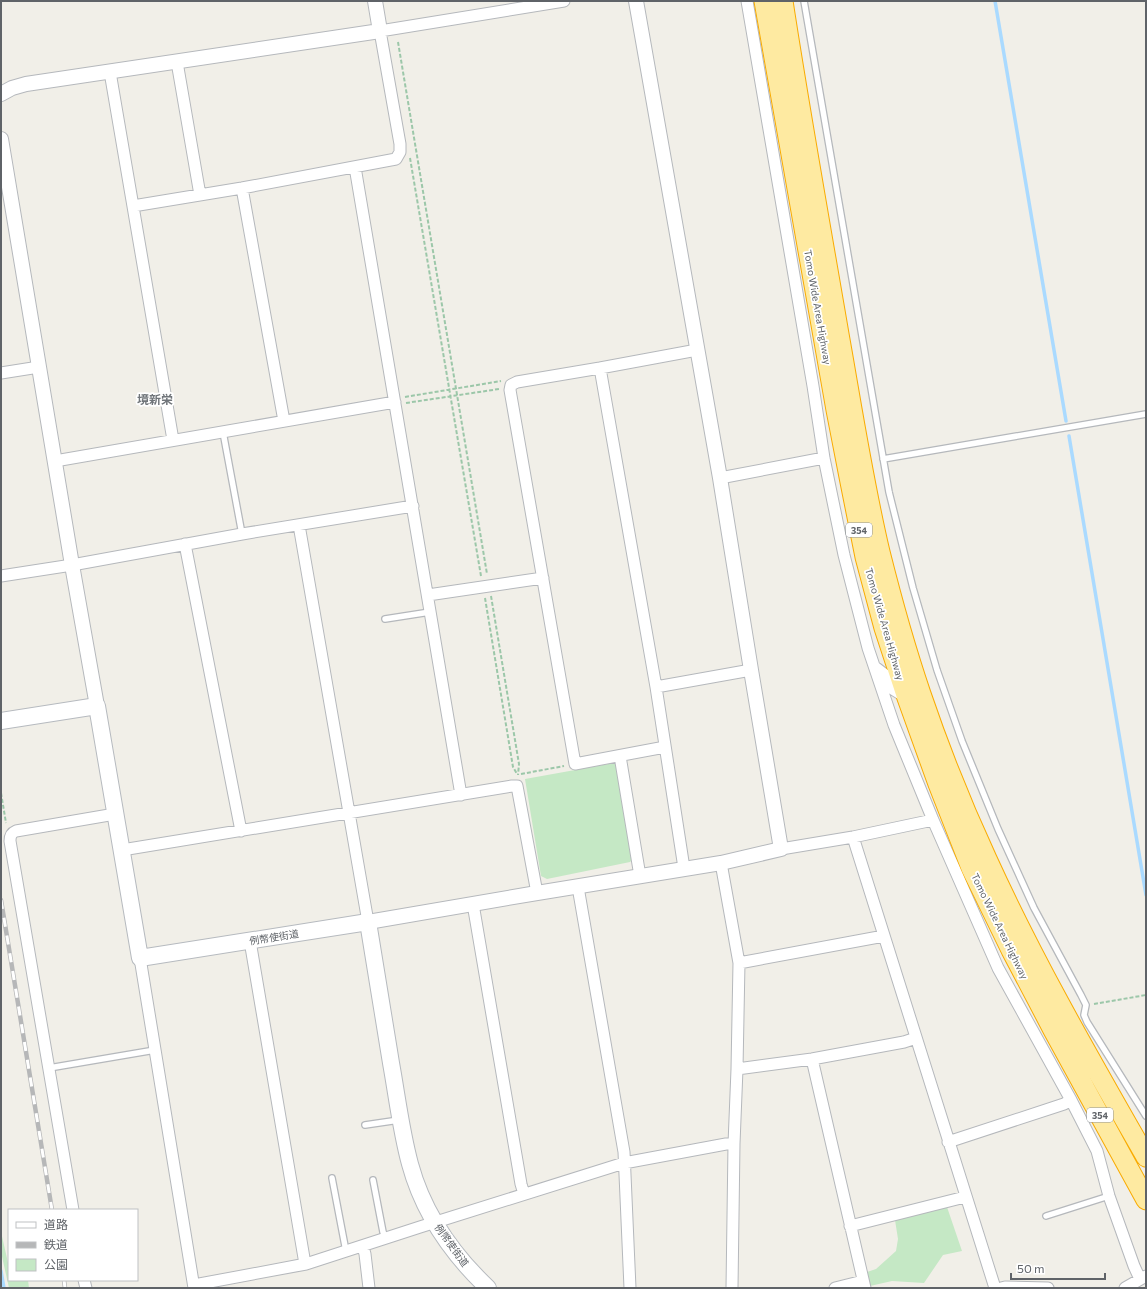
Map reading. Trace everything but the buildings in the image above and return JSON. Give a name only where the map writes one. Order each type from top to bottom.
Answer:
[{"type":"highway","name":"Tomo Wide Area Highway","points":[[764,1],[836,410],[863,549],[884,628],[938,784],[971,868],[1011,950],[1053,1030],[1146,1200]]},
{"type":"highway","name":"Tomo Wide Area Highway","points":[[783,1],[802,120],[865,479],[880,552],[901,630],[921,693],[952,777],[987,860],[1070,1023],[1146,1158]]},
{"type":"main road","points":[[1,721],[97,706],[140,958]]},
{"type":"main road","name":"例幣使街道","points":[[140,958],[368,922],[410,1166],[420,1192],[442,1235],[463,1262],[488,1288]]},
{"type":"street","points":[[133,206],[242,188],[396,159],[400,152],[400,144],[375,1]]},
{"type":"street","points":[[1,94],[12,88],[26,84],[380,31],[564,1]]},
{"type":"street","points":[[636,1],[720,478],[781,849]]},
{"type":"street","points":[[747,1],[824,458],[844,555],[868,648],[894,725],[933,820],[998,968],[1071,1100],[1097,1151],[1110,1196],[1134,1266],[1143,1277],[1125,1288]]},
{"type":"street","points":[[177,62],[200,195]]},
{"type":"street","points":[[110,72],[173,440]]},
{"type":"street","points":[[772,150],[777,140],[778,128],[784,115]]},
{"type":"street","points":[[1,139],[97,706]]},
{"type":"street","points":[[355,167],[461,794]]},
{"type":"street","points":[[242,188],[284,421]]},
{"type":"street","points":[[665,747],[575,764],[510,390],[511,385],[517,382],[697,350]]},
{"type":"street","points":[[1,373],[39,367]]},
{"type":"street","points":[[600,368],[656,686],[684,868]]},
{"type":"street","points":[[55,461],[395,402]]},
{"type":"street","points":[[720,478],[824,458]]},
{"type":"street","points":[[1,576],[413,506]]},
{"type":"street","points":[[299,525],[368,922],[721,863],[781,849],[853,837],[933,820]]},
{"type":"street","points":[[185,544],[241,831]]},
{"type":"street","points":[[428,595],[543,578]]},
{"type":"street","points":[[875,667],[888,677],[891,688],[907,698]]},
{"type":"street","points":[[656,686],[751,670]]},
{"type":"street","points":[[620,756],[640,876]]},
{"type":"street","points":[[122,850],[512,786],[518,781]]},
{"type":"street","points":[[518,781],[537,893]]},
{"type":"street","points":[[73,1209],[10,836],[16,831],[115,814]]},
{"type":"street","points":[[853,837],[995,1288]]},
{"type":"street","points":[[721,863],[739,963],[732,1288]]},
{"type":"street","points":[[578,887],[624,1152],[630,1288]]},
{"type":"street","points":[[473,904],[524,1194]]},
{"type":"street","points":[[739,963],[884,936]]},
{"type":"street","points":[[250,941],[306,1264]]},
{"type":"street","points":[[140,958],[194,1286],[306,1264],[524,1194],[624,1164],[726,1144],[734,1144]]},
{"type":"street","points":[[737,1069],[812,1059],[904,1042],[916,1038]]},
{"type":"street","points":[[812,1059],[864,1284],[835,1288]]},
{"type":"street","points":[[948,1142],[1064,1104],[1071,1100]]},
{"type":"street","points":[[850,1226],[966,1197]]},
{"type":"street","points":[[362,1246],[365,1254],[369,1288]]},
{"type":"street","points":[[1001,1288],[1048,1288]]},
{"type":"lane","points":[[804,1],[889,492],[913,588],[937,670],[962,741],[998,829],[1034,908],[1086,1005],[1084,1015],[1087,1022],[1146,1116]]},
{"type":"lane","points":[[883,459],[1146,414]]},
{"type":"lane","points":[[223,432],[242,534]]},
{"type":"lane","points":[[384,618],[430,612]]},
{"type":"lane","points":[[49,1068],[155,1050]]},
{"type":"lane","points":[[366,1125],[401,1120]]},
{"type":"lane","points":[[332,1178],[347,1252]]},
{"type":"lane","points":[[373,1180],[383,1232],[386,1238]]},
{"type":"lane","points":[[1046,1216],[1110,1196]]},
{"type":"path","points":[[398,42],[457,395],[513,767],[518,781]]},
{"type":"path","points":[[410,158],[450,396],[519,764],[518,781]]},
{"type":"path","points":[[395,402],[404,397],[502,381],[511,385]]},
{"type":"path","points":[[395,402],[406,403],[502,388],[511,385]]},
{"type":"path","points":[[518,781],[575,764]]},
{"type":"path","points":[[1,793],[10,836]]},
{"type":"path","points":[[1086,1005],[1146,995]]},
{"type":"green space","points":[[614,763],[618,766],[633,859],[630,862],[547,879],[541,876],[525,779]]},
{"type":"green space","points":[[947,1207],[962,1251],[943,1255],[924,1283],[892,1281],[870,1286],[867,1272],[876,1269],[896,1251],[898,1239],[895,1220]]},
{"type":"green space","points":[[1,1232],[8,1263],[8,1281],[28,1281],[29,1288],[9,1288],[1,1252]]},
{"type":"waterway","points":[[995,1],[1066,421]]},
{"type":"waterway","points":[[1069,436],[1146,895]]},
{"type":"waterway","points":[[1,1271],[4,1288]]},
{"type":"railway","points":[[1,900],[52,1209]]},
{"type":"railway","points":[[64,1281],[65,1288]]},
{"type":"district","name":"境新栄","points":[[155,399]]}]
